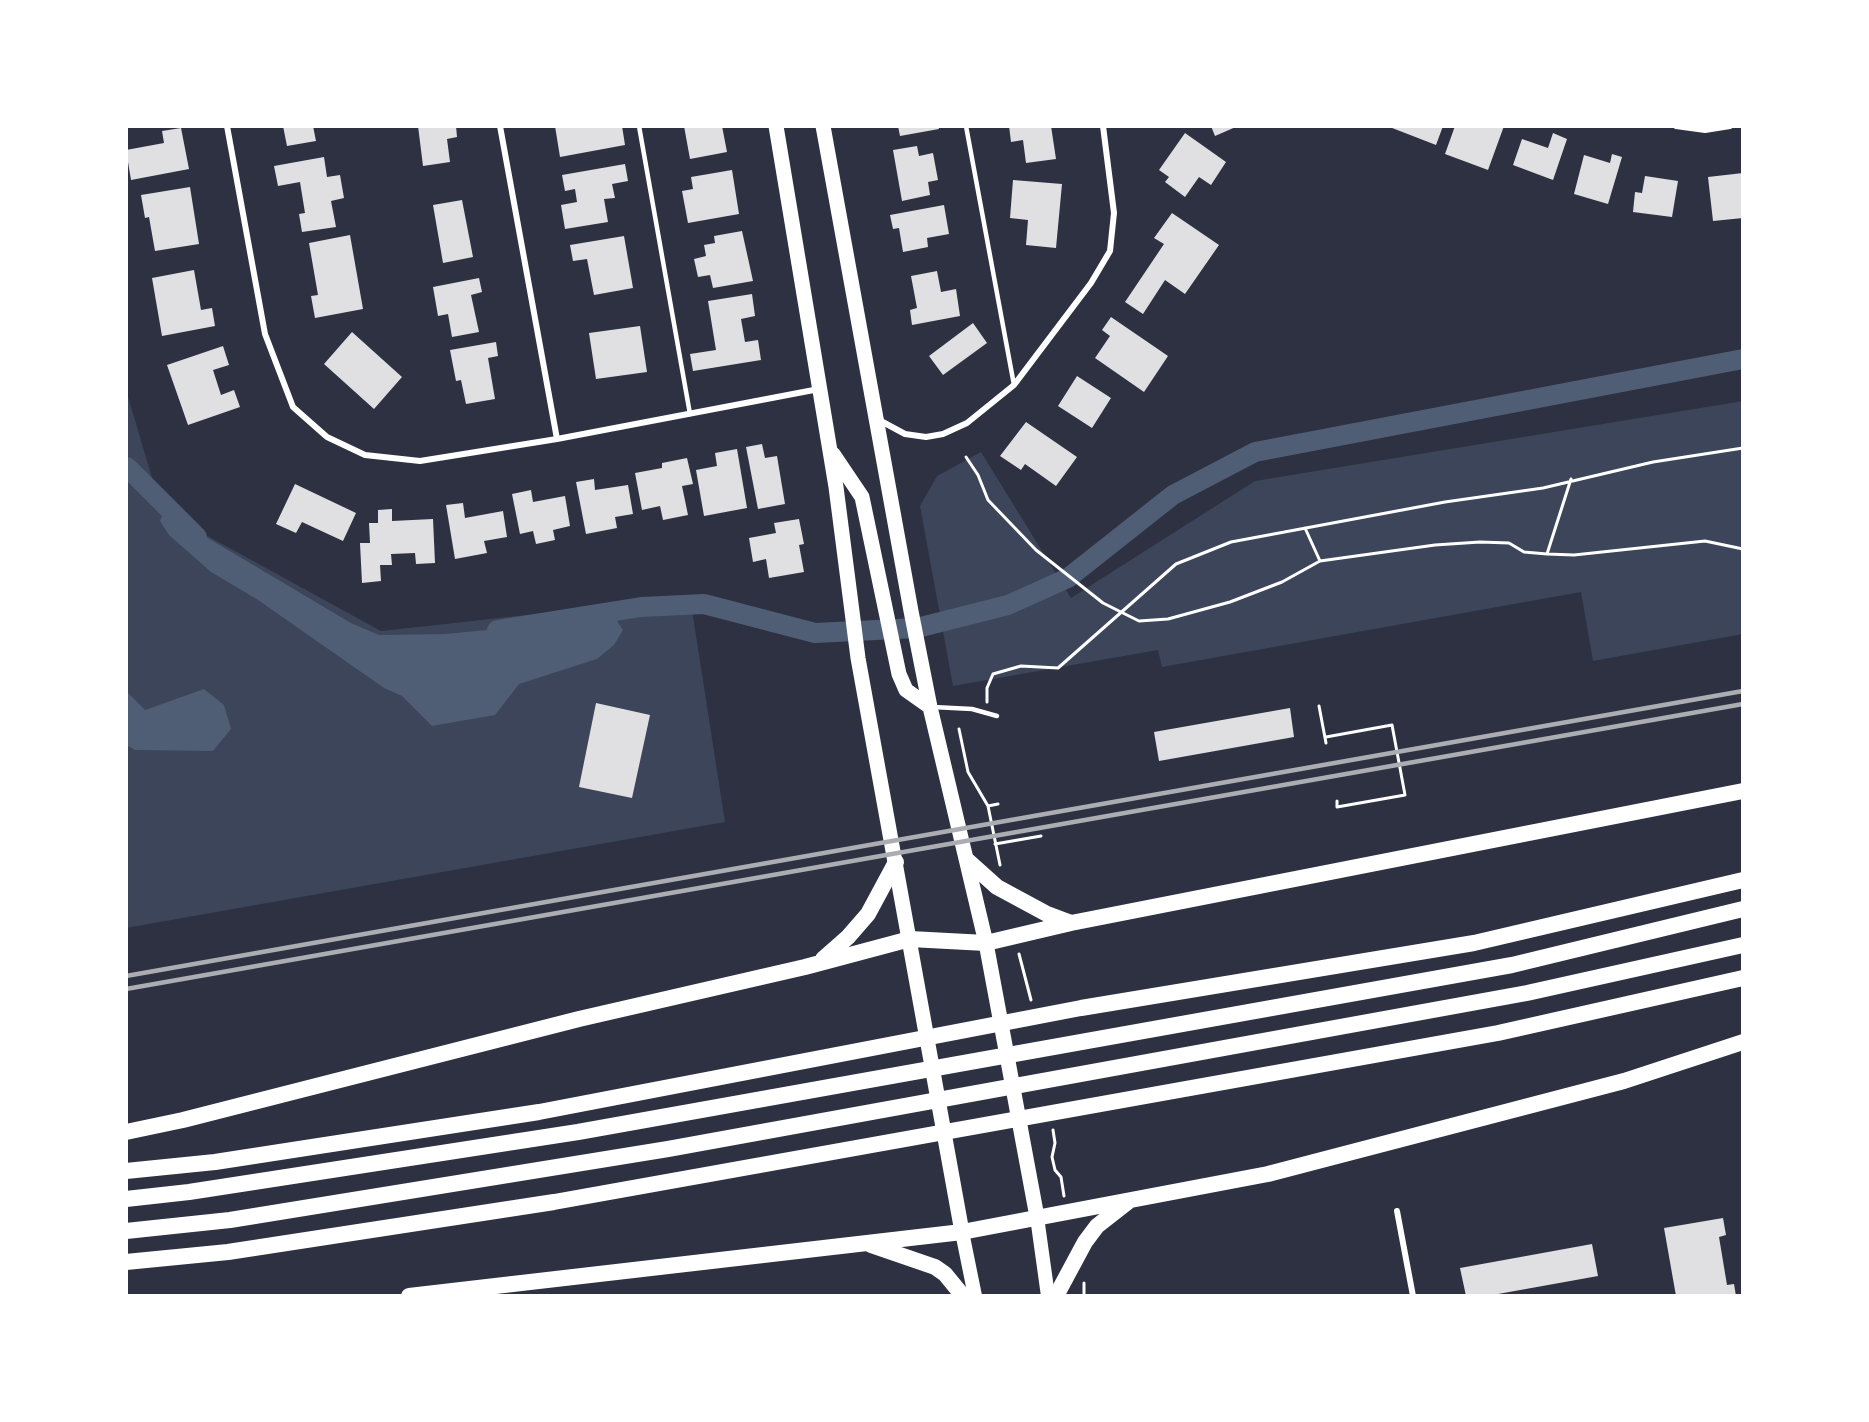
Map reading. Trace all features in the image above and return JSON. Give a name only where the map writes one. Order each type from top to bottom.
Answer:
[{"type":"highway","points":[[776,126],[830,450],[858,658],[962,1232]]},
{"type":"highway","points":[[823,126],[911,611],[930,707],[986,943],[1037,1217]]},
{"type":"highway","points":[[830,450],[862,496],[898,674],[906,690],[930,707]]},
{"type":"highway","points":[[126,1132],[183,1120],[579,1019],[910,939],[986,943],[1071,923],[1743,791]]},
{"type":"highway","points":[[968,861],[997,887],[1047,914],[1071,923]]},
{"type":"highway","points":[[818,963],[848,937],[868,914],[896,862]]},
{"type":"highway","points":[[126,1171],[215,1162],[539,1112],[1081,1008],[1473,943],[1743,880]]},
{"type":"highway","points":[[126,1199],[189,1192],[567,1134],[1086,1039],[1512,965],[1743,909]]},
{"type":"highway","points":[[126,1231],[230,1220],[668,1149],[1527,993],[1743,945]]},
{"type":"highway","points":[[126,1262],[228,1251],[554,1202],[1498,1033],[1743,978]]},
{"type":"highway","points":[[409,1296],[962,1232],[1268,1174],[1624,1081],[1743,1042]]},
{"type":"highway","points":[[1056,1296],[1085,1242],[1097,1226],[1131,1199]]},
{"type":"highway","points":[[864,1243],[935,1267],[945,1274],[963,1296]]},
{"type":"main road","points":[[1037,1217],[1048,1296]]},
{"type":"main road","points":[[962,1232],[975,1296]]},
{"type":"street","points":[[227,126],[265,334],[293,407],[327,437],[365,455],[420,461],[556,440],[819,389]]},
{"type":"street","points":[[500,126],[556,440]]},
{"type":"street","points":[[875,417],[905,434],[926,437],[952,431],[981,413],[1014,385],[1091,283],[1110,251],[1114,213],[1104,130],[1108,126]]},
{"type":"street","points":[[1676,126],[1705,130],[1730,126]]},
{"type":"street","points":[[1397,1211],[1413,1296]]},
{"type":"lane","points":[[639,126],[690,414]]},
{"type":"lane","points":[[966,126],[1014,385]]},
{"type":"lane","points":[[930,707],[972,709],[997,716]]},
{"type":"path","points":[[987,712],[987,688],[993,674],[1021,666],[1058,668],[1176,564],[1231,542],[1445,502],[1543,488],[1571,479],[1743,448]]},
{"type":"path","points":[[966,457],[978,475],[988,500],[1036,550],[1103,603],[1139,621],[1168,619],[1250,594],[1281,582],[1320,561],[1435,545],[1509,543],[1524,552],[1574,555],[1705,541],[1743,549]]},
{"type":"path","points":[[1547,554],[1571,479]]},
{"type":"path","points":[[1305,528],[1320,561]]},
{"type":"path","points":[[1319,706],[1326,743]]},
{"type":"path","points":[[1326,737],[1392,725],[1405,795],[1337,807],[1337,801]]},
{"type":"path","points":[[988,806],[998,804]]},
{"type":"path","points":[[995,844],[1041,836]]},
{"type":"shaded area","points":[[126,390],[162,511],[381,631],[690,597],[725,822],[126,928]]},
{"type":"shaded area","points":[[1743,401],[1743,634],[1593,661],[1581,592],[1162,667],[1158,650],[953,686],[920,506],[937,476],[981,452],[1071,598],[1255,481]]},
{"type":"shaded area","points":[[169,515],[351,623],[379,635],[445,634],[615,618],[623,630],[614,645],[597,659],[519,684],[495,715],[432,726],[402,696],[384,688],[258,600],[211,572],[169,535],[160,521],[162,516]]},
{"type":"shaded area","points":[[204,689],[224,705],[231,729],[213,751],[135,750],[126,745],[126,691],[145,710]]},
{"type":"building","points":[[283,126],[313,126],[316,141],[287,146]]},
{"type":"building","points":[[418,126],[456,126],[457,137],[447,139],[450,162],[423,166]]},
{"type":"building","points":[[555,126],[622,126],[625,145],[560,157]]},
{"type":"building","points":[[684,126],[722,126],[727,152],[690,159]]},
{"type":"building","points":[[898,126],[938,126],[939,129],[900,136]]},
{"type":"building","points":[[1009,126],[1051,126],[1056,159],[1026,163],[1023,140],[1011,142]]},
{"type":"building","points":[[1211,126],[1238,126],[1215,136]]},
{"type":"building","points":[[1387,126],[1443,126],[1436,145]]},
{"type":"building","points":[[1455,126],[1504,126],[1488,170],[1445,154]]},
{"type":"building","points":[[181,128],[189,169],[131,180],[126,150],[164,143],[162,131]]},
{"type":"building","points":[[1185,133],[1226,162],[1211,185],[1199,177],[1185,197],[1165,182],[1169,177],[1159,170]]},
{"type":"building","points":[[1553,133],[1567,139],[1553,180],[1513,165],[1522,139],[1548,148]]},
{"type":"building","points":[[917,146],[919,156],[933,153],[938,180],[928,182],[930,195],[902,201],[893,150]]},
{"type":"building","points":[[1612,154],[1622,157],[1608,204],[1574,194],[1584,155],[1610,163]]},
{"type":"building","points":[[324,157],[327,177],[340,175],[344,198],[331,201],[336,227],[302,232],[299,214],[305,213],[300,182],[278,186],[274,166]]},
{"type":"building","points":[[625,164],[628,181],[612,184],[615,198],[604,199],[608,222],[565,229],[561,205],[577,202],[575,189],[565,191],[562,175]]},
{"type":"building","points":[[732,170],[739,214],[688,223],[682,191],[693,189],[691,177]]},
{"type":"building","points":[[1743,173],[1743,218],[1713,221],[1708,177]]},
{"type":"building","points":[[1645,176],[1678,181],[1672,217],[1633,212],[1635,192],[1642,193]]},
{"type":"building","points":[[1013,180],[1062,184],[1056,248],[1026,245],[1028,220],[1010,218]]},
{"type":"building","points":[[190,187],[199,244],[155,251],[149,217],[145,218],[141,195]]},
{"type":"building","points":[[462,200],[473,257],[443,263],[433,205]]},
{"type":"building","points":[[944,205],[949,234],[927,238],[928,247],[903,252],[899,228],[893,229],[890,215]]},
{"type":"building","points":[[1172,213],[1219,245],[1185,294],[1165,280],[1143,314],[1125,302],[1164,244],[1154,238]]},
{"type":"building","points":[[742,231],[753,281],[713,288],[710,275],[698,277],[694,259],[706,256],[704,245],[715,243],[714,236]]},
{"type":"building","points":[[350,235],[363,309],[315,318],[311,296],[318,295],[309,243]]},
{"type":"building","points":[[624,236],[633,288],[594,295],[587,259],[573,261],[570,245]]},
{"type":"building","points":[[194,270],[201,310],[212,308],[215,326],[162,336],[152,278]]},
{"type":"building","points":[[937,271],[941,292],[956,289],[960,316],[912,325],[910,310],[917,308],[911,276]]},
{"type":"building","points":[[479,278],[482,292],[471,295],[479,332],[452,337],[448,314],[438,316],[433,287]]},
{"type":"building","points":[[752,294],[755,316],[741,319],[745,342],[758,340],[761,360],[693,371],[690,354],[716,350],[708,301]]},
{"type":"building","points":[[1111,317],[1168,356],[1144,392],[1095,358],[1110,336],[1102,330]]},
{"type":"building","points":[[973,323],[987,343],[943,375],[929,356]]},
{"type":"building","points":[[640,326],[647,372],[596,379],[589,333]]},
{"type":"building","points":[[352,332],[402,377],[374,409],[324,364]]},
{"type":"building","points":[[496,342],[498,356],[488,358],[495,399],[466,404],[461,380],[456,381],[450,350]]},
{"type":"building","points":[[223,346],[229,365],[213,370],[221,395],[234,390],[240,407],[188,425],[167,365]]},
{"type":"building","points":[[1077,376],[1111,398],[1092,428],[1058,406]]},
{"type":"building","points":[[1026,422],[1077,457],[1056,486],[1025,464],[1021,470],[1000,456]]},
{"type":"building","points":[[762,444],[765,458],[777,456],[785,504],[758,509],[746,447]]},
{"type":"building","points":[[737,449],[747,508],[704,516],[696,470],[717,466],[715,453]]},
{"type":"building","points":[[687,458],[693,484],[682,486],[688,515],[663,520],[660,506],[642,510],[635,473],[662,468],[662,463]]},
{"type":"building","points":[[594,479],[595,490],[628,485],[633,514],[615,517],[617,528],[586,534],[576,482]]},
{"type":"building","points":[[295,484],[356,513],[343,541],[302,522],[296,533],[276,524]]},
{"type":"building","points":[[531,490],[533,502],[565,496],[570,526],[553,530],[555,540],[536,544],[533,531],[520,534],[512,494]]},
{"type":"building","points":[[463,503],[465,518],[503,511],[507,537],[484,541],[487,553],[455,559],[446,505]]},
{"type":"building","points":[[392,509],[392,521],[433,519],[435,563],[416,564],[415,553],[391,554],[392,565],[380,565],[381,581],[362,583],[360,543],[370,543],[369,523],[378,523],[378,510]]},
{"type":"building","points":[[799,519],[804,544],[799,545],[804,572],[769,578],[766,559],[753,562],[749,538],[776,533],[774,523]]},
{"type":"building","points":[[596,703],[650,715],[632,798],[579,787]]},
{"type":"building","points":[[1290,708],[1294,737],[1159,761],[1154,732]]},
{"type":"building","points":[[1723,1218],[1726,1235],[1719,1237],[1727,1285],[1734,1284],[1736,1296],[1676,1296],[1664,1228]]},
{"type":"building","points":[[1592,1244],[1598,1276],[1487,1296],[1466,1296],[1460,1268]]},
{"type":"waterway","points":[[497,630],[641,607],[704,604],[815,633],[917,628],[1008,605],[1068,578],[1173,495],[1255,452],[1743,359]]},
{"type":"waterway","points":[[127,467],[197,537]]},
{"type":"railway","points":[[126,976],[1743,691]]},
{"type":"railway","points":[[126,989],[1743,704]]}]
